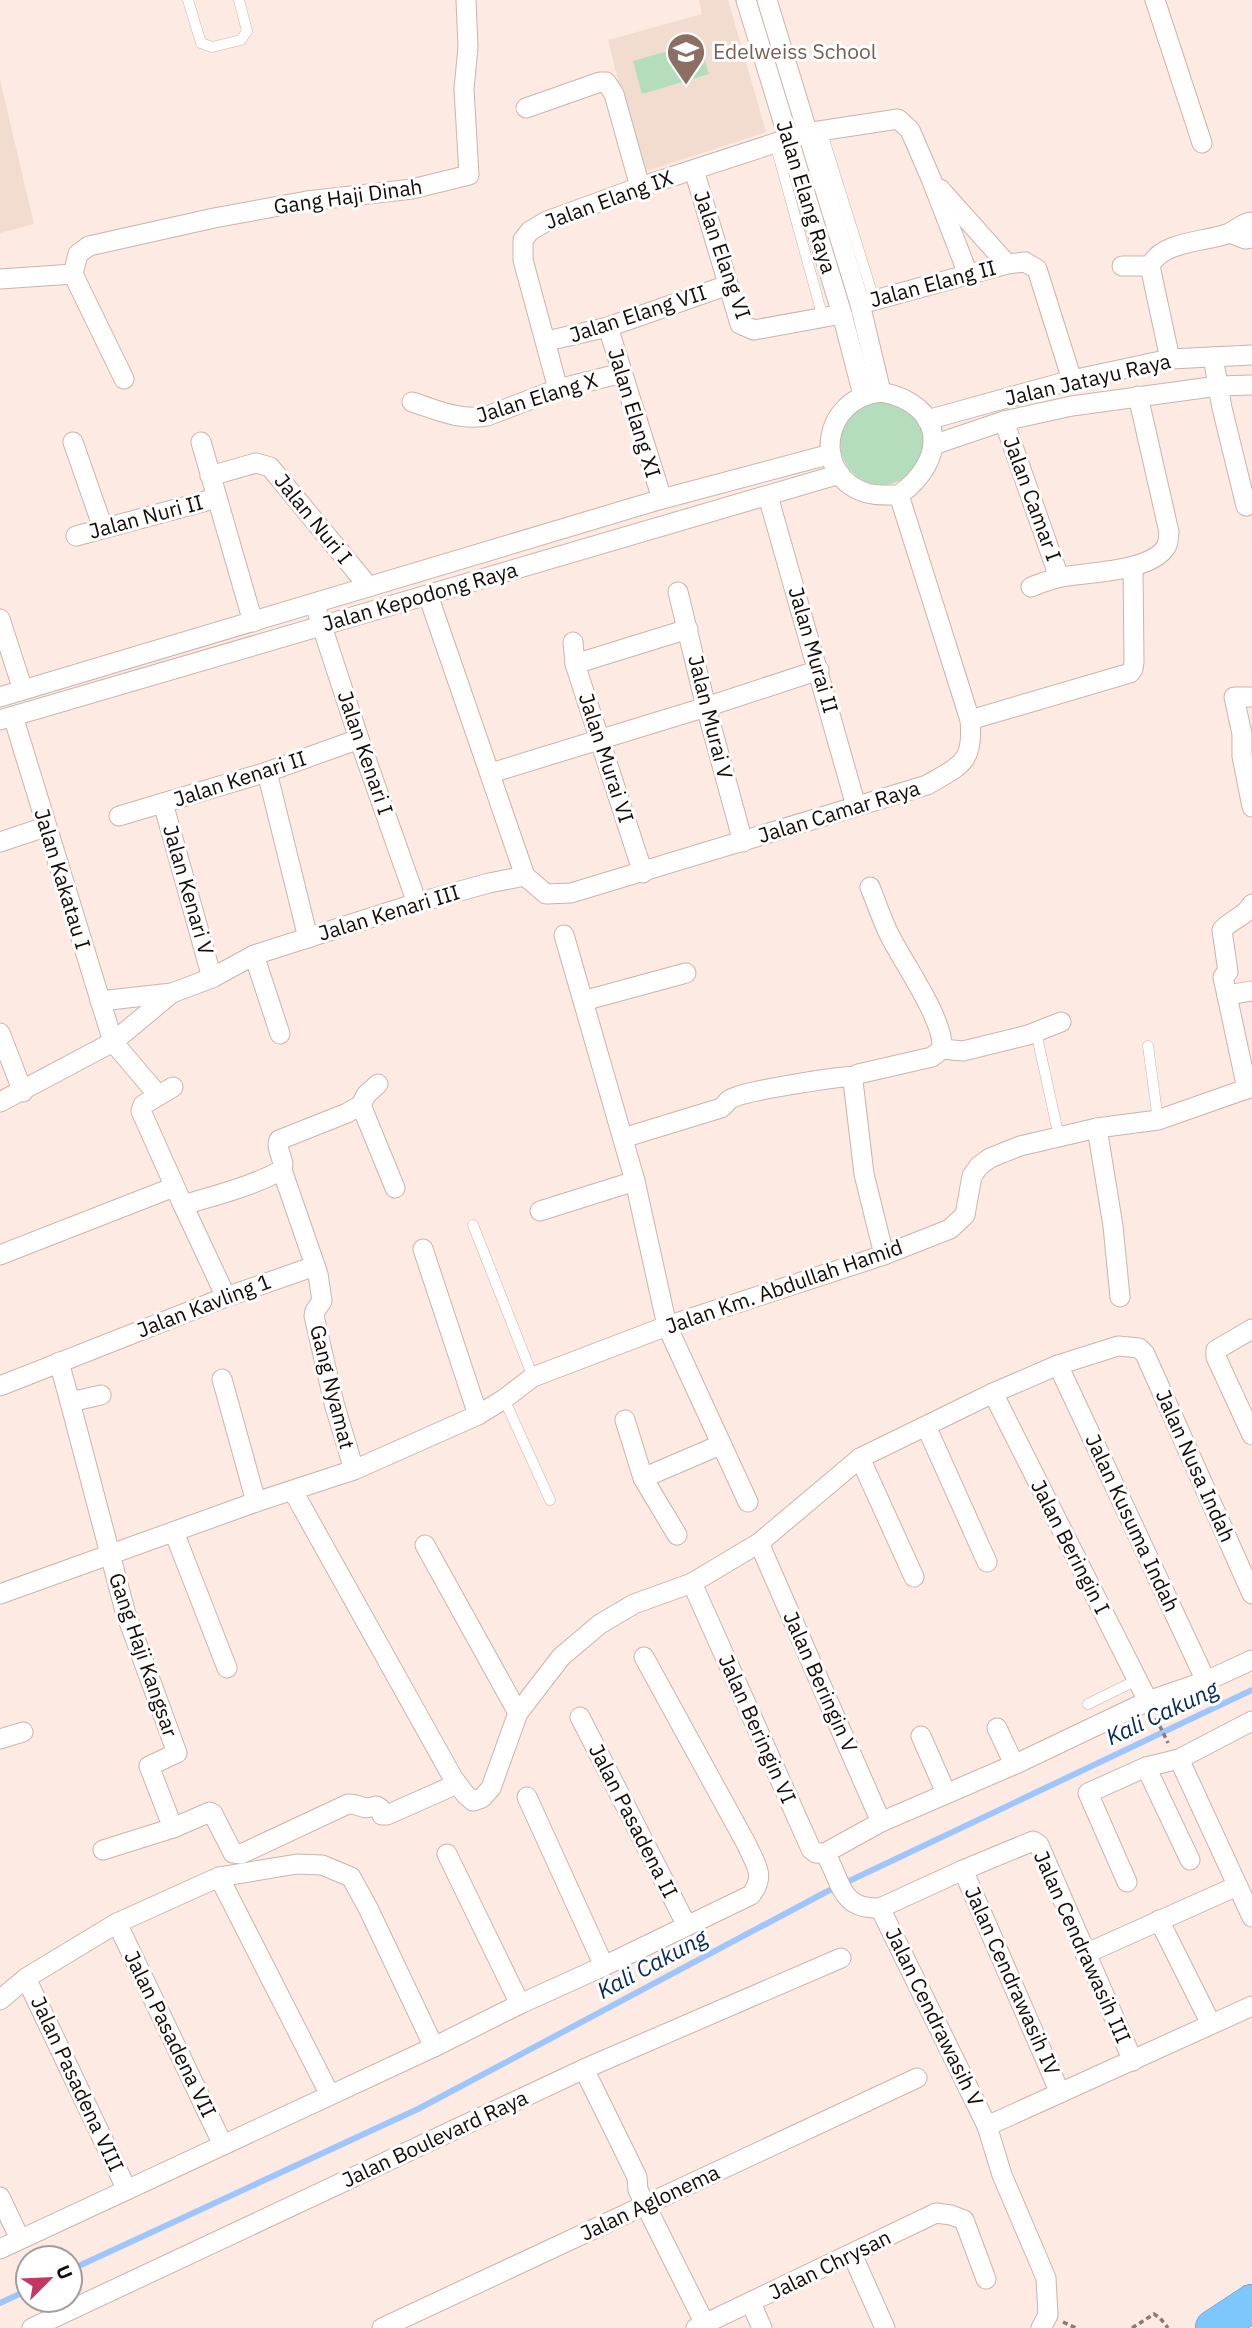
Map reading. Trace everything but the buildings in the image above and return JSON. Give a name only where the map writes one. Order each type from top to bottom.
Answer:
[{"type":"highway","points":[[1214,2328],[1252,2303]]},
{"type":"street","name":"Gang Haji Dinah","points":[[73,274],[78,254],[89,246],[307,201],[412,189],[469,175],[464,89],[468,47],[466,0]]},
{"type":"street","name":"Jalan Elang Raya","points":[[746,0],[793,141],[867,302],[872,393]]},
{"type":"street","name":"Jalan Elang Raya","points":[[767,0],[793,141],[833,316],[872,393]]},
{"type":"street","points":[[1155,0],[1202,143]]},
{"type":"street","points":[[526,108],[606,82],[614,94],[640,187]]},
{"type":"street","name":"Jalan Elang IX","points":[[558,389],[523,260],[523,240],[530,231],[547,221],[640,187],[793,141],[898,119],[910,131],[932,181]]},
{"type":"street","name":"Jalan Elang VI","points":[[694,170],[740,324],[754,330],[833,316]]},
{"type":"street","points":[[932,181],[1007,264],[1025,262],[1037,270],[1072,380]]},
{"type":"street","points":[[932,181],[968,274]]},
{"type":"street","points":[[1170,359],[1150,266],[1154,258],[1172,248],[1230,233],[1243,223],[1252,222]]},
{"type":"street","points":[[1230,233],[1245,239],[1252,238]]},
{"type":"street","name":"Jalan Elang II","points":[[867,302],[1007,264]]},
{"type":"street","points":[[1122,265],[1150,266]]},
{"type":"street","points":[[0,279],[73,274],[124,379]]},
{"type":"street","name":"Jalan Elang VII","points":[[547,341],[608,327],[728,285]]},
{"type":"street","name":"Jalan Elang XI","points":[[608,327],[662,499]]},
{"type":"street","name":"Jalan Jatayu Raya","points":[[928,421],[1072,380],[1170,359],[1252,355]]},
{"type":"street","points":[[1213,357],[1246,506]]},
{"type":"street","name":"Jalan Elang X","points":[[412,402],[457,417],[476,418],[558,389],[622,373]]},
{"type":"street","name":"Jalan Jatayu Raya","points":[[933,445],[1004,421],[1073,406],[1218,386],[1252,385]]},
{"type":"street","points":[[872,393],[900,395],[916,405],[928,421],[933,445],[930,461],[922,475],[899,495],[865,492],[851,485],[840,474],[831,454],[830,442],[836,419],[852,401],[872,393]]},
{"type":"street","points":[[1031,587],[1059,577],[1133,566],[1156,557],[1165,549],[1168,531],[1138,396]]},
{"type":"street","name":"Jalan Camar I","points":[[1004,421],[1059,577]]},
{"type":"street","points":[[74,442],[103,528]]},
{"type":"street","points":[[201,442],[253,622]]},
{"type":"street","name":"Jalan Kepodong Raya","points":[[0,697],[662,499],[831,454]]},
{"type":"street","name":"Jalan Nuri I","points":[[210,476],[256,463],[270,467],[369,587]]},
{"type":"street","name":"Jalan Kepodong Raya","points":[[4,717],[840,474]]},
{"type":"street","name":"Jalan Camar Raya","points":[[525,876],[546,894],[571,893],[927,785],[966,760],[972,742],[970,720],[899,495]]},
{"type":"street","name":"Jalan Murai II","points":[[768,496],[820,670],[856,806]]},
{"type":"street","name":"Jalan Nuri II","points":[[76,536],[217,498]]},
{"type":"street","points":[[970,720],[1129,673],[1134,662],[1133,566]]},
{"type":"street","name":"Jalan Murai V","points":[[678,592],[743,842]]},
{"type":"street","points":[[428,595],[525,876]]},
{"type":"street","name":"Jalan Kenari I","points":[[315,603],[417,904]]},
{"type":"street","points":[[0,619],[30,688],[44,707]]},
{"type":"street","points":[[575,664],[688,629]]},
{"type":"street","name":"Jalan Murai VI","points":[[573,642],[575,664],[643,873]]},
{"type":"street","points":[[491,773],[820,670]]},
{"type":"street","points":[[1252,697],[1234,697],[1252,807]]},
{"type":"street","name":"Jalan Kakatau I","points":[[4,717],[45,827],[113,1042]]},
{"type":"street","name":"Jalan Kenari II","points":[[119,816],[267,772],[359,739]]},
{"type":"street","points":[[267,772],[308,938]]},
{"type":"street","name":"Jalan Kenari V","points":[[163,803],[212,978]]},
{"type":"street","points":[[0,842],[45,827]]},
{"type":"street","name":"Jalan Kenari III","points":[[100,1001],[172,993],[212,978],[254,955],[489,883],[525,876]]},
{"type":"street","points":[[870,887],[888,932],[936,1019],[942,1049]]},
{"type":"street","points":[[1249,1088],[1223,977],[1228,972],[1222,930],[1232,919],[1244,916],[1252,904]]},
{"type":"street","points":[[564,935],[635,1181],[667,1326],[748,1502]]},
{"type":"street","points":[[254,955],[280,1034]]},
{"type":"street","points":[[583,1001],[686,973]]},
{"type":"street","points":[[1227,995],[1252,991]]},
{"type":"street","name":"Jalan Kenari III","points":[[0,1102],[113,1042],[172,993]]},
{"type":"street","points":[[623,1138],[721,1108],[729,1100],[739,1096],[795,1084],[855,1076],[932,1057],[942,1049],[963,1051],[1035,1032],[1061,1022]]},
{"type":"street","points":[[0,1032],[23,1092]]},
{"type":"street","points":[[113,1042],[158,1096],[141,1111],[142,1118],[226,1297]]},
{"type":"street","points":[[855,1076],[853,1085],[864,1174],[884,1255]]},
{"type":"street","points":[[315,1266],[282,1170],[284,1164],[277,1146],[279,1140],[361,1105],[366,1095],[378,1083]]},
{"type":"street","name":"Jalan Km. Abdullah Hamid","points":[[0,1594],[256,1502],[354,1470],[478,1415],[534,1377],[667,1326],[884,1255],[950,1229],[965,1215],[972,1176],[979,1166],[990,1158],[1020,1146],[1097,1128],[1158,1120],[1249,1088]]},
{"type":"street","points":[[361,1105],[395,1188]]},
{"type":"street","points":[[1097,1128],[1113,1226],[1120,1297]]},
{"type":"street","points":[[0,1255],[178,1196],[228,1193],[282,1170]]},
{"type":"street","points":[[540,1211],[635,1181]]},
{"type":"street","points":[[423,1249],[478,1415]]},
{"type":"street","name":"Jalan Kavling 1","points":[[0,1386],[226,1297],[315,1266]]},
{"type":"street","name":"Gang Nyamat","points":[[315,1266],[322,1301],[314,1311],[314,1316],[334,1403],[354,1470]]},
{"type":"street","points":[[1252,1329],[1216,1350],[1216,1357],[1252,1435]]},
{"type":"street","name":"Jalan Nusa Indah","points":[[1058,1365],[1118,1346],[1139,1348],[1145,1354],[1252,1594]]},
{"type":"street","points":[[59,1363],[110,1554]]},
{"type":"street","points":[[293,1491],[457,1784],[473,1801],[482,1798],[491,1788],[518,1713],[561,1657],[600,1624],[634,1604],[692,1583],[760,1543],[860,1458],[993,1393],[1058,1365]]},
{"type":"street","name":"Jalan Kusuma Indah","points":[[1058,1365],[1206,1681]]},
{"type":"street","points":[[222,1379],[256,1502]]},
{"type":"street","name":"Jalan Beringin I","points":[[993,1393],[1150,1705]]},
{"type":"street","points":[[70,1402],[101,1395]]},
{"type":"street","points":[[625,1420],[643,1478],[677,1535]]},
{"type":"street","points":[[926,1426],[987,1562]]},
{"type":"street","points":[[643,1478],[720,1445]]},
{"type":"street","points":[[860,1458],[914,1577]]},
{"type":"street","points":[[174,1532],[227,1668]]},
{"type":"street","name":"Jalan Beringin V","points":[[760,1543],[881,1822]]},
{"type":"street","points":[[425,1545],[518,1713]]},
{"type":"street","name":"Gang Haji Kangsar","points":[[110,1554],[125,1611],[177,1754],[149,1766],[173,1828]]},
{"type":"street","name":"Jalan Beringin VI","points":[[692,1583],[811,1849],[828,1858]]},
{"type":"street","points":[[0,2249],[434,2047],[751,1895],[760,1883],[760,1875],[747,1845],[644,1657]]},
{"type":"street","points":[[963,1870],[880,1909],[865,1909],[848,1901],[828,1858],[881,1822],[1252,1660]]},
{"type":"street","name":"Jalan Pasadena II","points":[[580,1717],[687,1926]]},
{"type":"street","points":[[1127,1882],[1088,1796],[1090,1792],[1252,1721]]},
{"type":"street","points":[[996,1728],[1014,1765]]},
{"type":"street","points":[[0,1739],[23,1732]]},
{"type":"street","points":[[921,1736],[946,1793]]},
{"type":"street","points":[[1175,1754],[1252,1917]]},
{"type":"street","points":[[1150,1765],[1189,1860]]},
{"type":"street","points":[[103,1850],[173,1828],[210,1812],[233,1853],[241,1854],[348,1804],[365,1809],[376,1806],[380,1808],[382,1815],[387,1815],[457,1784]]},
{"type":"street","points":[[527,1797],[604,1966]]},
{"type":"street","name":"Jalan Cendrawasih III","points":[[963,1870],[1025,1843],[1033,1841],[1039,1845],[1133,2061]]},
{"type":"street","points":[[447,1854],[520,2004]]},
{"type":"street","points":[[0,2000],[26,1978],[117,1923],[219,1877],[297,1864],[322,1865],[351,1877],[434,2047]]},
{"type":"street","name":"Jalan Cendrawasih IV","points":[[963,1870],[1060,2093]]},
{"type":"street","points":[[219,1877],[330,2095]]},
{"type":"street","points":[[1085,1954],[1237,1886]]},
{"type":"street","name":"Jalan Cendrawasih V","points":[[880,1909],[987,2126],[1002,2175],[1046,2278],[1048,2315],[1041,2328]]},
{"type":"street","points":[[1159,1920],[1211,2024]]},
{"type":"street","name":"Jalan Pasadena VII","points":[[117,1923],[223,2145]]},
{"type":"street","name":"Jalan Boulevard Raya","points":[[32,2328],[579,2072],[841,1958]]},
{"type":"street","name":"Jalan Pasadena VIII","points":[[26,1978],[127,2190]]},
{"type":"street","points":[[987,2126],[1252,2006]]},
{"type":"street","points":[[579,2072],[637,2177],[642,2198],[701,2326]]},
{"type":"street","name":"Jalan Aglonema","points":[[383,2328],[642,2198],[917,2078]]},
{"type":"street","points":[[0,2197],[20,2239]]},
{"type":"street","name":"Jalan Chrysan","points":[[701,2326],[936,2213],[964,2220],[986,2279]]},
{"type":"street","points":[[852,2254],[885,2328]]},
{"type":"street","points":[[751,2303],[762,2328]]},
{"type":"lane","points":[[188,0],[201,43],[212,47],[240,40],[247,31],[239,0]]},
{"type":"lane","points":[[1035,1032],[1059,1137]]},
{"type":"lane","points":[[1148,1046],[1158,1120]]},
{"type":"lane","points":[[473,1225],[534,1377]]},
{"type":"lane","points":[[504,1399],[550,1500]]},
{"type":"lane","points":[[1088,1704],[1137,1680]]},
{"type":"path","points":[[1150,1705],[1175,1754]]},
{"type":"path","points":[[1132,2328],[1154,2314],[1168,2328]]},
{"type":"shaded area","name":"Edelweiss School","points":[[699,0],[728,0],[766,132],[641,173],[608,40],[702,14]]},
{"type":"shaded area","points":[[0,80],[34,224],[0,233]]},
{"type":"green space","points":[[699,42],[709,74],[642,94],[633,61]]},
{"type":"green space","points":[[882,401],[898,404],[912,413],[921,427],[924,443],[921,459],[912,473],[898,482],[882,485],[866,482],[852,473],[843,459],[840,443],[843,427],[852,413],[866,404]]},
{"type":"waterway","name":"Kali Cakung","points":[[84,2264],[418,2109],[826,1892],[1252,1690]]},
{"type":"waterway","name":"Kali Cakung","points":[[0,2303],[14,2296]]},
{"type":"place","name":"Edelweiss School","points":[[686,86]]}]
